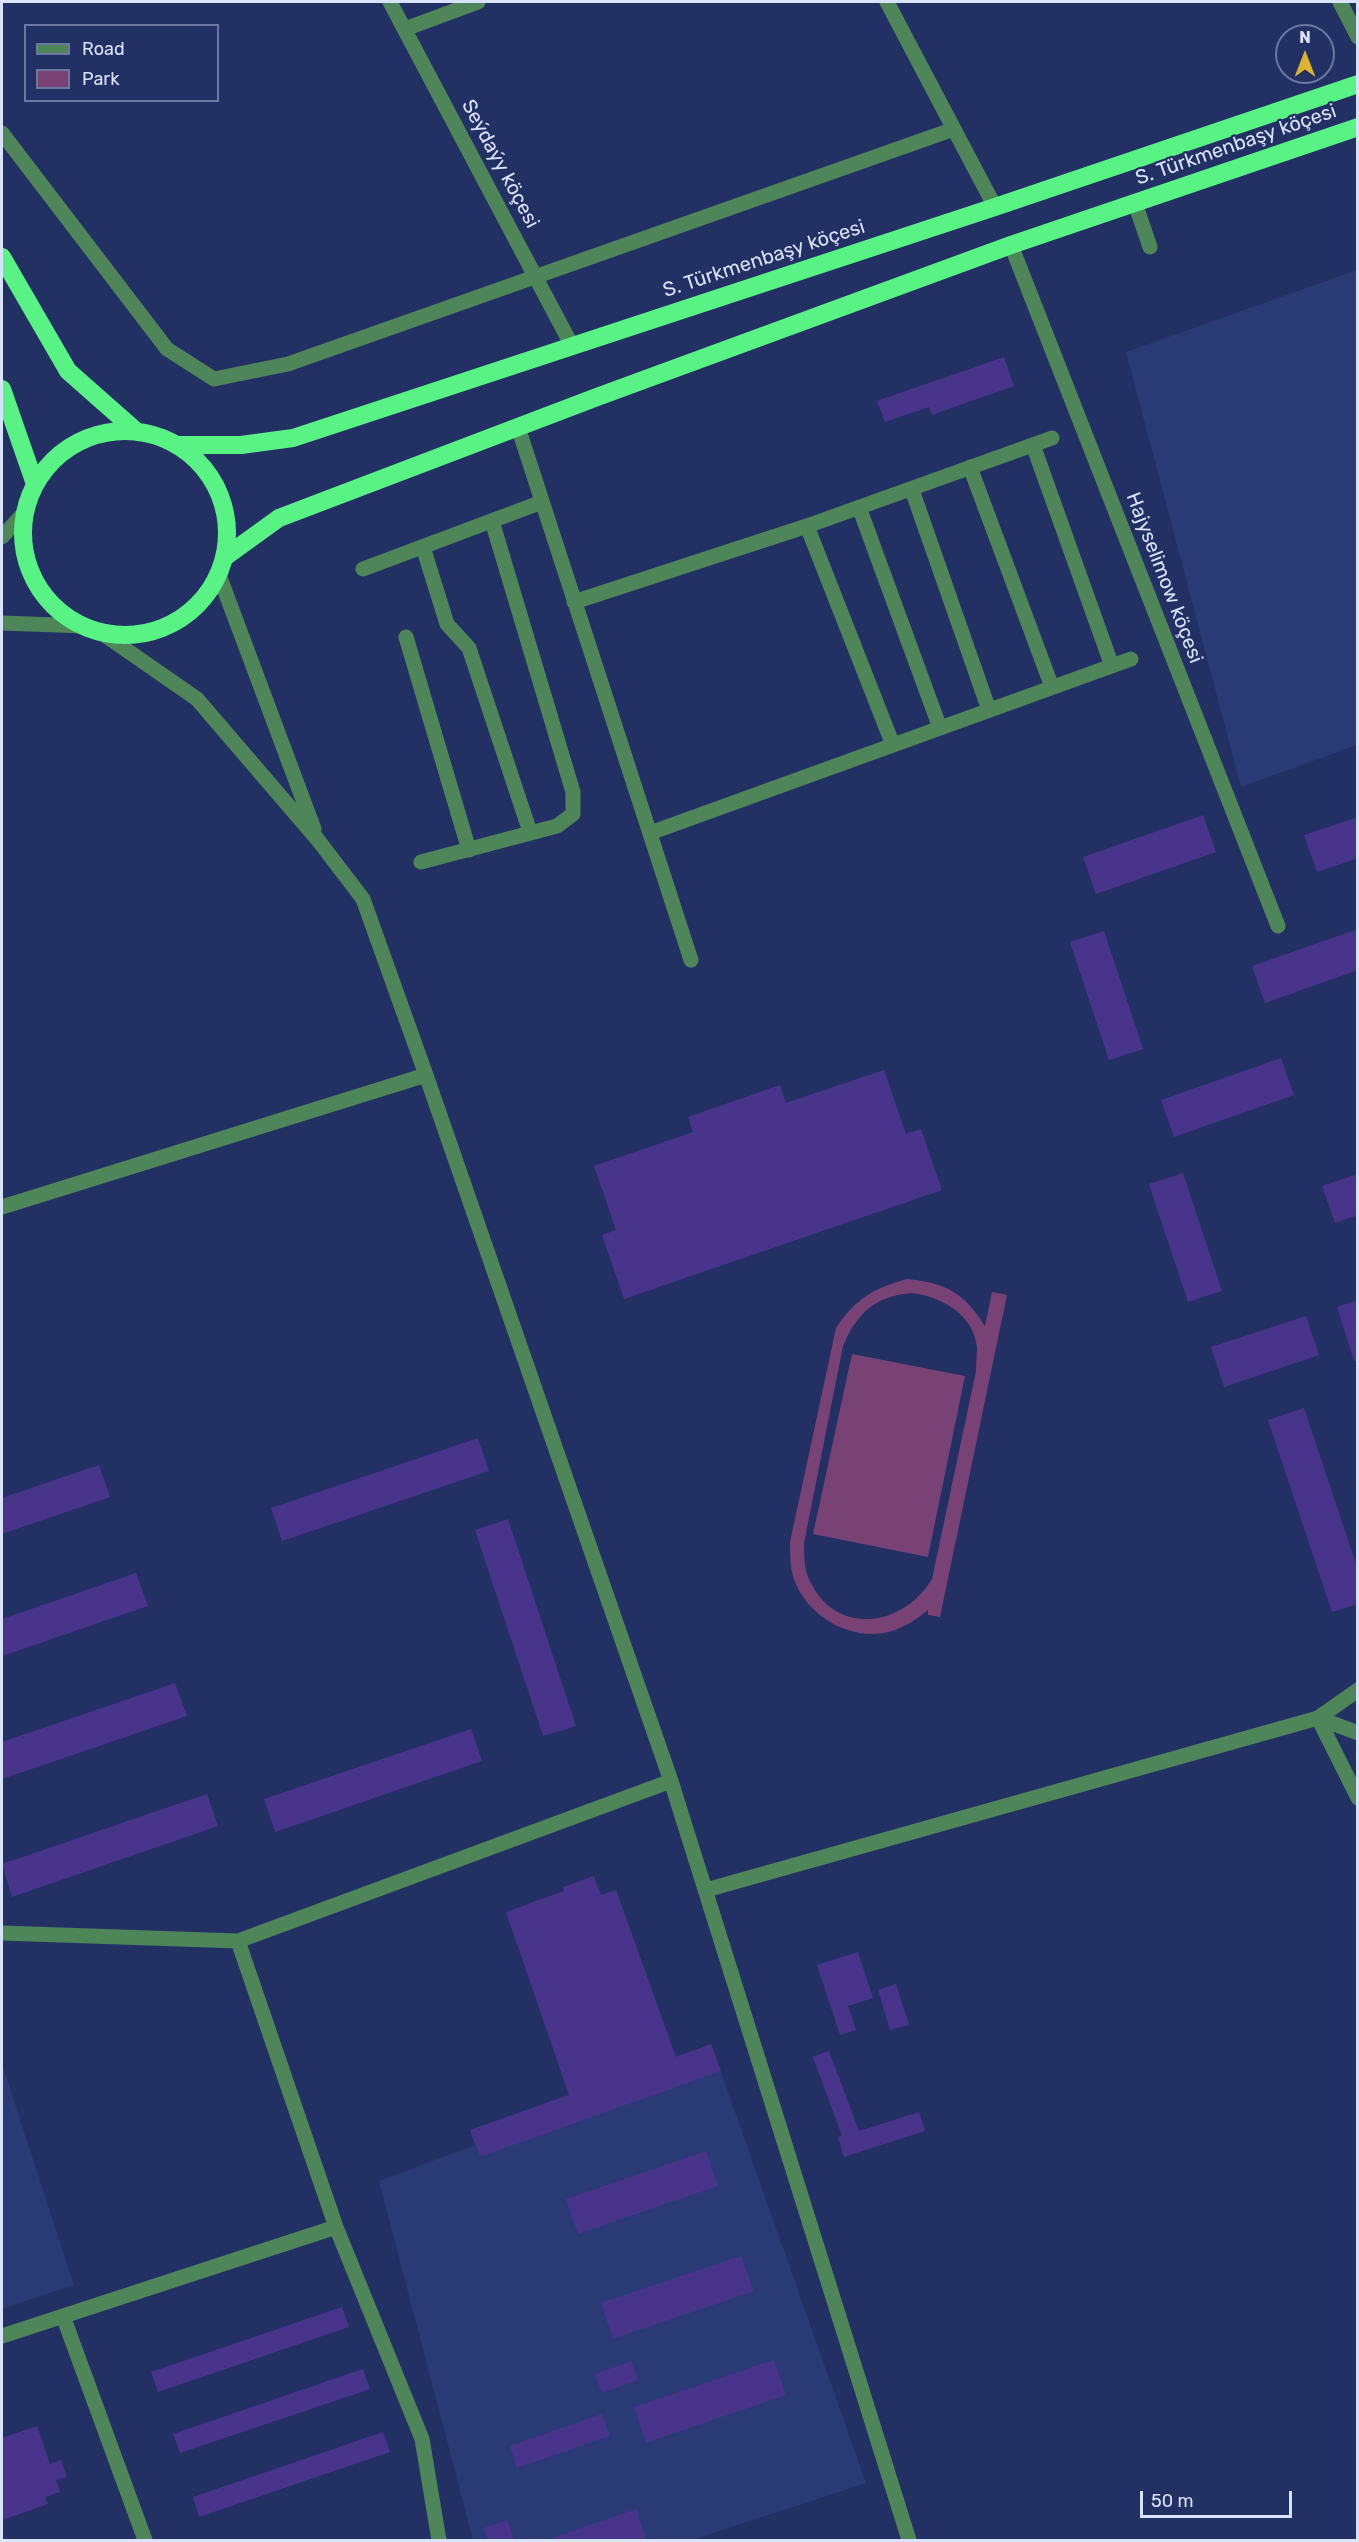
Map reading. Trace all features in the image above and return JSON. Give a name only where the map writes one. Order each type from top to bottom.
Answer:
[{"type":"highway","name":"S. Türkmenbaşy köçesi","points":[[178,445],[242,445],[293,438],[995,207],[1358,84]]},
{"type":"highway","name":"S. Türkmenbaşy köçesi","points":[[225,557],[279,518],[518,427],[1011,244],[1358,127]]},
{"type":"highway","points":[[2,257],[68,371],[136,431]]},
{"type":"highway","points":[[2,389],[35,484]]},
{"type":"highway","points":[[136,431],[158,436],[178,445],[203,466],[220,494],[228,525],[225,557],[219,575],[191,612],[149,633],[102,633],[72,622],[48,602],[31,575],[22,545],[24,513],[35,484],[53,460],[78,442],[106,432],[136,431]]},
{"type":"street","name":"Seýdaýy köçesi","points":[[390,2],[573,346]]},
{"type":"street","points":[[405,29],[478,2]]},
{"type":"street","points":[[887,2],[995,207]]},
{"type":"street","points":[[1340,2],[1358,37]]},
{"type":"street","points":[[2,133],[167,349],[214,379],[288,364],[954,129]]},
{"type":"street","points":[[1135,203],[1150,247]]},
{"type":"street","name":"Hajyselimow köçesi","points":[[1011,244],[1278,926]]},
{"type":"street","points":[[518,427],[691,960]]},
{"type":"street","points":[[574,602],[912,490],[1052,438]]},
{"type":"street","points":[[1033,445],[1112,666]]},
{"type":"street","points":[[970,467],[1052,687]]},
{"type":"street","points":[[912,490],[989,710]]},
{"type":"street","points":[[363,569],[542,502]]},
{"type":"street","points":[[859,507],[940,728]]},
{"type":"street","points":[[2,537],[24,513]]},
{"type":"street","points":[[422,862],[557,826],[573,814],[573,792],[492,521]]},
{"type":"street","points":[[807,526],[893,745]]},
{"type":"street","points":[[423,547],[447,624],[469,648],[530,832]]},
{"type":"street","points":[[219,575],[318,840]]},
{"type":"street","points":[[2,623],[84,626]]},
{"type":"street","points":[[102,633],[197,699],[318,840],[363,899],[670,1781],[909,2541]]},
{"type":"street","points":[[406,637],[469,850]]},
{"type":"street","points":[[650,833],[1131,659]]},
{"type":"street","points":[[2,1207],[426,1075]]},
{"type":"street","points":[[706,1890],[1318,1718],[1358,1690]]},
{"type":"street","points":[[1318,1718],[1358,1733]]},
{"type":"street","points":[[1318,1718],[1358,1798]]},
{"type":"street","points":[[2,1933],[238,1941],[670,1781]]},
{"type":"street","points":[[238,1941],[336,2227],[422,2439],[439,2541]]},
{"type":"street","points":[[2,2336],[336,2227]]},
{"type":"street","points":[[63,2316],[145,2541]]},
{"type":"shaded area","points":[[1357,270],[1357,745],[1241,787],[1126,352]]},
{"type":"shaded area","points":[[711,2044],[866,2483],[692,2540],[473,2540],[379,2181],[475,2145],[470,2130]]},
{"type":"shaded area","points":[[2,2064],[74,2285],[2,2309]]},
{"type":"green space","points":[[907,1279],[944,1287],[970,1305],[985,1326],[992,1292],[1007,1295],[940,1617],[928,1615],[928,1610],[892,1631],[877,1634],[862,1633],[833,1624],[809,1605],[794,1579],[790,1542],[836,1328],[858,1302],[895,1282]],"holes":[[[912,1293],[945,1303],[963,1316],[974,1335],[977,1347],[976,1371],[932,1579],[904,1608],[887,1616],[869,1619],[851,1617],[835,1610],[821,1598],[807,1575],[804,1552],[843,1346],[854,1324],[878,1302],[899,1295]]]},
{"type":"green space","points":[[852,1354],[965,1376],[928,1557],[813,1534]]},
{"type":"building","points":[[1004,357],[1014,386],[932,415],[929,407],[885,422],[877,401]]},
{"type":"building","points":[[1203,815],[1216,852],[1096,894],[1083,857]]},
{"type":"building","points":[[1358,817],[1358,858],[1317,872],[1304,835]]},
{"type":"building","points":[[1358,929],[1358,970],[1265,1003],[1252,966]]},
{"type":"building","points":[[1104,931],[1143,1049],[1109,1060],[1070,942]]},
{"type":"building","points":[[1281,1058],[1294,1095],[1174,1137],[1161,1100]]},
{"type":"building","points":[[884,1070],[906,1134],[921,1129],[942,1190],[624,1299],[602,1235],[616,1230],[594,1166],[693,1132],[688,1117],[780,1085],[786,1103]]},
{"type":"building","points":[[1183,1173],[1222,1291],[1188,1302],[1149,1184]]},
{"type":"building","points":[[1358,1174],[1358,1215],[1335,1223],[1322,1186]]},
{"type":"building","points":[[1358,1300],[1358,1361],[1354,1361],[1337,1307]]},
{"type":"building","points":[[1306,1316],[1319,1355],[1224,1387],[1211,1347]]},
{"type":"building","points":[[1304,1408],[1358,1570],[1358,1604],[1332,1612],[1268,1420]]},
{"type":"building","points":[[478,1438],[489,1471],[282,1541],[271,1508]]},
{"type":"building","points":[[99,1465],[110,1497],[2,1534],[2,1498]]},
{"type":"building","points":[[508,1519],[576,1726],[543,1736],[475,1530]]},
{"type":"building","points":[[136,1573],[148,1606],[2,1656],[2,1619]]},
{"type":"building","points":[[175,1683],[187,1716],[2,1779],[2,1742]]},
{"type":"building","points":[[471,1729],[482,1761],[275,1832],[264,1799]]},
{"type":"building","points":[[207,1794],[218,1826],[12,1897],[2,1864]]},
{"type":"building","points":[[594,1876],[601,1895],[616,1890],[676,2057],[711,2044],[721,2071],[480,2157],[470,2130],[569,2095],[506,1912],[564,1891],[563,1887]]},
{"type":"building","points":[[858,1952],[873,1998],[848,2006],[856,2030],[840,2035],[817,1965]]},
{"type":"building","points":[[896,1984],[909,2025],[890,2030],[878,1990]]},
{"type":"building","points":[[829,2051],[859,2131],[919,2112],[925,2131],[844,2157],[838,2137],[842,2136],[813,2057]]},
{"type":"building","points":[[706,2151],[718,2186],[578,2234],[566,2199]]},
{"type":"building","points":[[741,2256],[754,2291],[613,2339],[601,2303]]},
{"type":"building","points":[[342,2307],[349,2327],[158,2392],[151,2372]]},
{"type":"building","points":[[774,2360],[786,2395],[646,2443],[634,2407]]},
{"type":"building","points":[[631,2361],[638,2380],[602,2393],[595,2374]]},
{"type":"building","points":[[363,2369],[370,2389],[180,2453],[173,2434]]},
{"type":"building","points":[[602,2414],[610,2436],[517,2468],[510,2446]]},
{"type":"building","points":[[37,2426],[50,2464],[61,2460],[67,2477],[56,2480],[60,2492],[45,2497],[48,2504],[2,2520],[2,2438]]},
{"type":"building","points":[[383,2432],[390,2452],[199,2517],[193,2497]]},
{"type":"building","points":[[636,2509],[647,2541],[553,2541],[553,2538]]},
{"type":"building","points":[[507,2520],[515,2541],[488,2541],[484,2528]]}]
